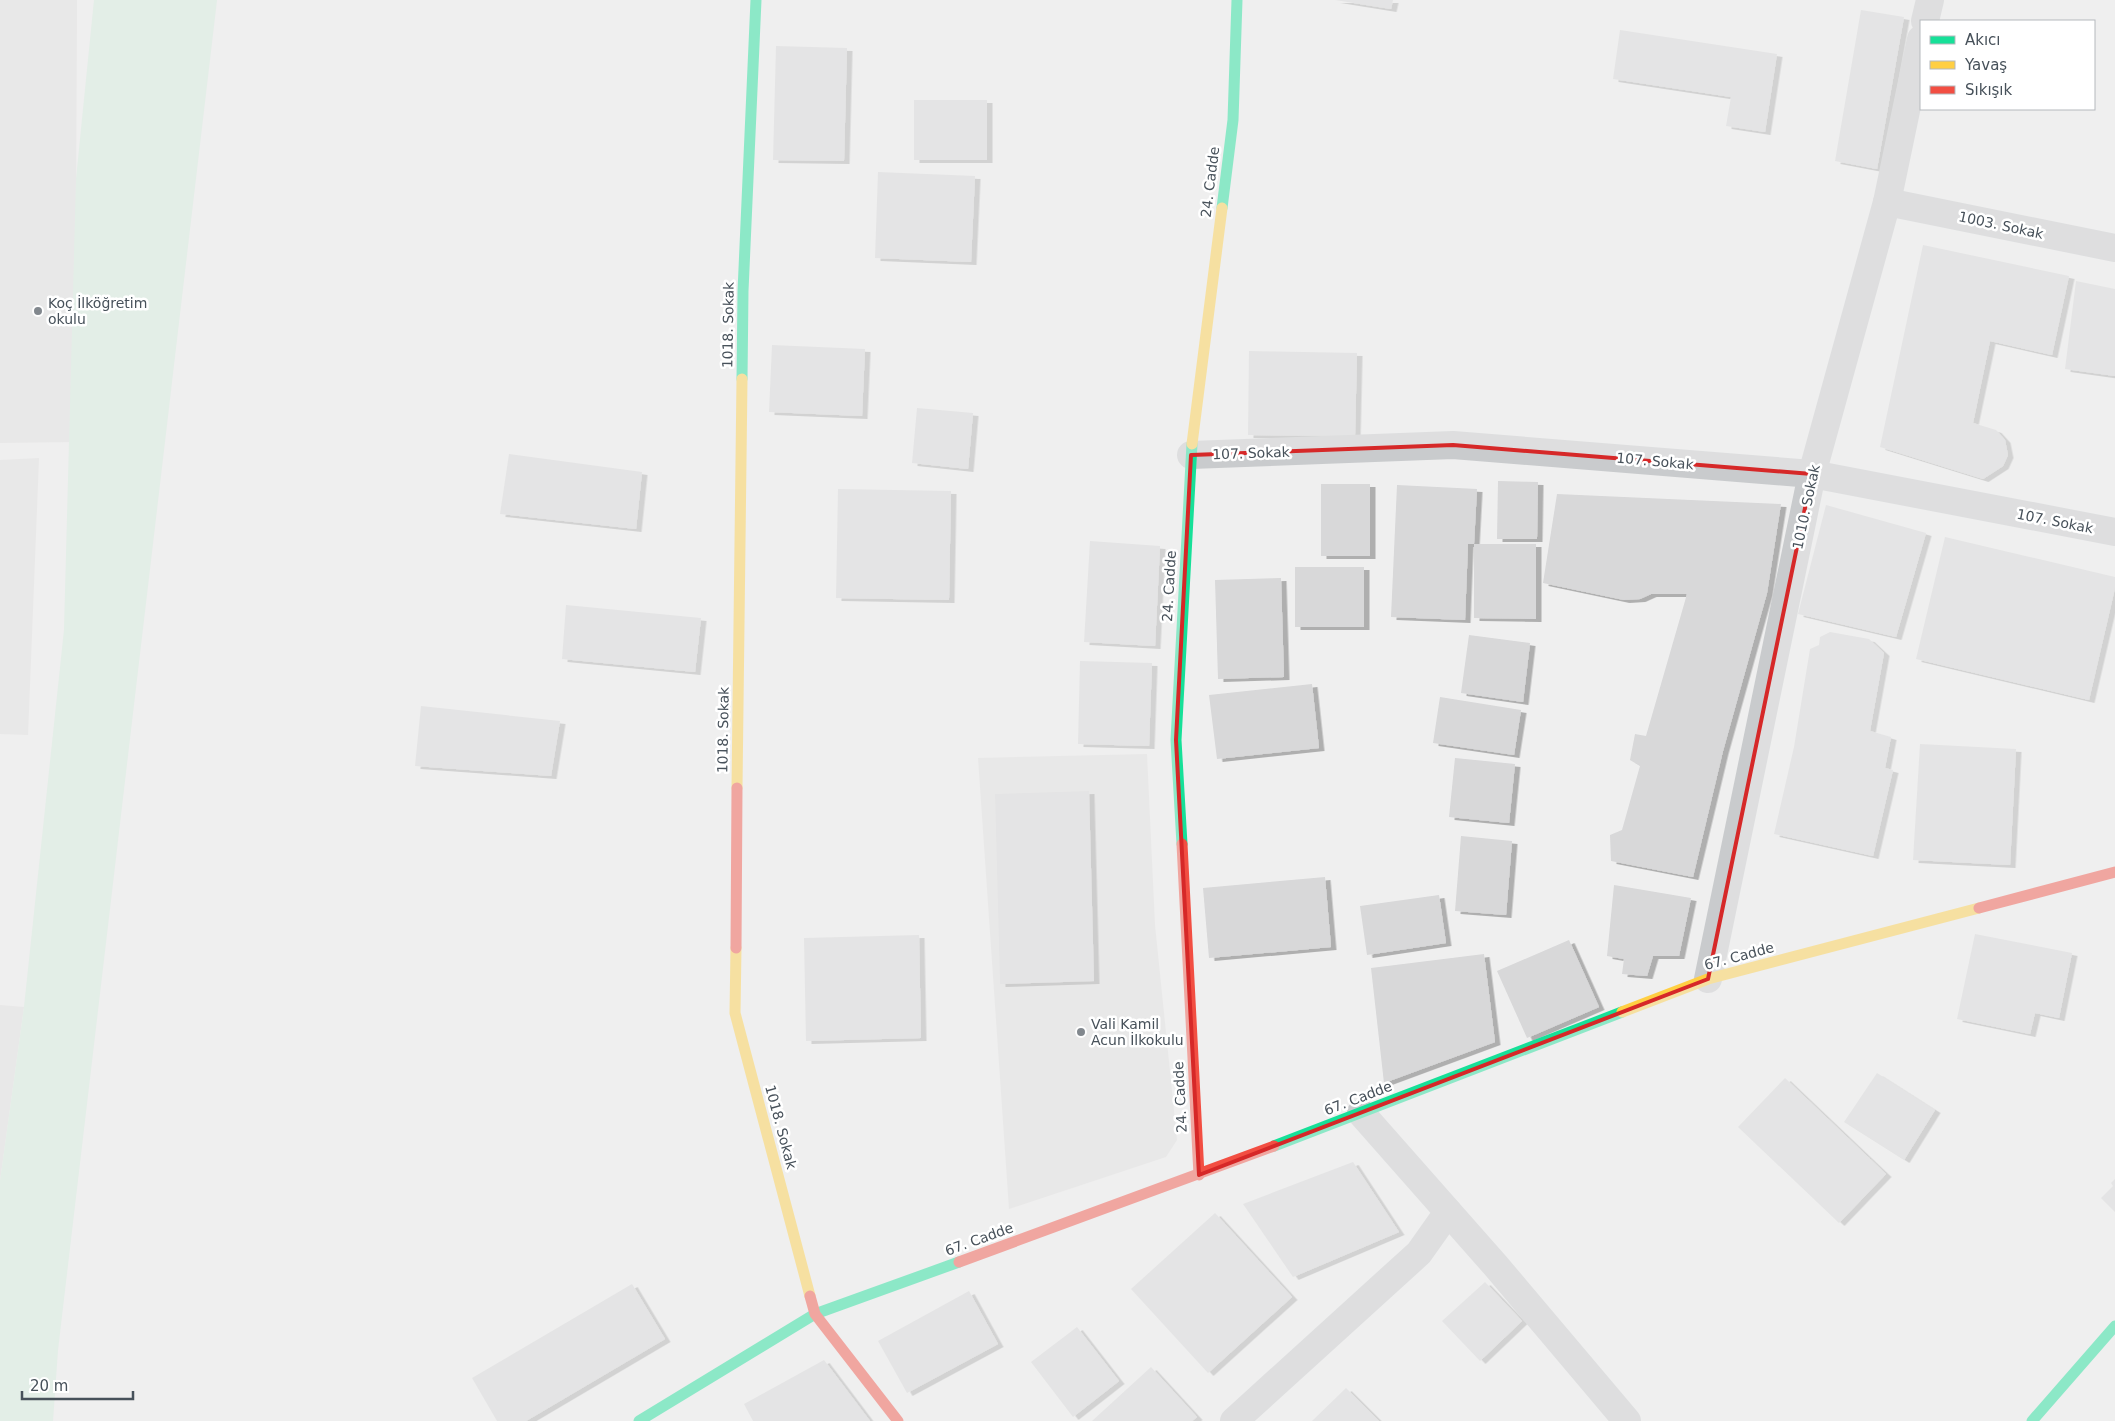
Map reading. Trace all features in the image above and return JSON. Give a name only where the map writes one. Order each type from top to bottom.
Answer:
[{"type":"street","name":"1018. Sokak","points":[[756,0],[742,291],[735,1013],[815,1314],[898,1421]]},
{"type":"street","name":"24. Cadde","points":[[1198,1175],[1176,740],[1191,455],[1233,120],[1237,0]]},
{"type":"street","points":[[1925,20],[1930,0]]},
{"type":"street","name":"1010. Sokak","points":[[1708,979],[1812,474],[1886,202],[1920,44]]},
{"type":"street","name":"1003. Sokak","points":[[1886,202],[2115,248]]},
{"type":"street","name":"107. Sokak","points":[[1191,455],[1453,445],[1812,474],[2115,532]]},
{"type":"street","name":"67. Cadde","points":[[639,1421],[815,1314],[1198,1175],[1708,979],[2115,872]]},
{"type":"street","points":[[1361,1113],[1626,1421]]},
{"type":"street","points":[[1234,1421],[1419,1253],[1448,1212]]},
{"type":"street","points":[[2032,1421],[2115,1326]]},
{"type":"highlighted area","points":[[1453,445],[1812,474],[1708,979],[1199,1175],[1176,740],[1191,455]]},
{"type":"shaded area","name":"Koç İlköğretim okulu","points":[[0,0],[77,0],[75,442],[0,443]]},
{"type":"shaded area","points":[[39,458],[28,735],[0,734],[0,460]]},
{"type":"shaded area","name":"Vali Kamil Acun İlkokulu","points":[[1147,754],[1155,925],[1177,1140],[1166,1157],[1009,1209],[978,758]]},
{"type":"shaded area","points":[[0,1005],[24,1007],[0,1181]]},
{"type":"green space","points":[[94,0],[217,0],[58,1350],[53,1421],[0,1421],[0,1181],[24,1007],[64,630],[76,179]]},
{"type":"building","points":[[1335,0],[1393,0],[1391,9]]},
{"type":"building","points":[[1861,10],[1904,17],[1877,169],[1835,161]]},
{"type":"building","points":[[1620,30],[1777,54],[1765,132],[1726,126],[1731,97],[1613,79]]},
{"type":"building","points":[[776,46],[847,48],[844,161],[773,160]]},
{"type":"building","points":[[914,100],[987,100],[987,160],[914,160]]},
{"type":"building","points":[[878,172],[975,176],[971,262],[875,258]]},
{"type":"building","points":[[1923,245],[2069,276],[2052,355],[1990,341],[1973,423],[1996,430],[2005,440],[2008,455],[2003,466],[1983,479],[1880,447]]},
{"type":"building","points":[[2076,281],[2115,289],[2115,376],[2065,369]]},
{"type":"building","points":[[772,345],[865,349],[862,416],[769,412]]},
{"type":"building","points":[[1249,351],[1357,353],[1355,436],[1248,435]]},
{"type":"building","points":[[917,408],[973,413],[968,469],[912,463]]},
{"type":"building","points":[[509,454],[642,472],[636,529],[500,514]]},
{"type":"building","points":[[1498,481],[1538,482],[1537,539],[1497,539]]},
{"type":"building","points":[[1321,484],[1370,484],[1370,556],[1321,556]]},
{"type":"building","points":[[1397,485],[1477,489],[1474,544],[1468,544],[1465,620],[1391,617]]},
{"type":"building","points":[[838,489],[951,491],[949,600],[836,598]]},
{"type":"building","points":[[1557,494],[1781,504],[1767,593],[1723,751],[1693,877],[1611,861],[1610,835],[1622,830],[1640,766],[1630,760],[1635,734],[1646,736],[1687,594],[1651,594],[1640,599],[1624,600],[1543,583]]},
{"type":"building","points":[[1826,505],[1926,533],[1896,637],[1798,614]]},
{"type":"building","points":[[1945,537],[2115,577],[2115,588],[2089,700],[1916,659]]},
{"type":"building","points":[[1090,541],[1160,546],[1155,646],[1084,642]]},
{"type":"building","points":[[1474,544],[1536,544],[1536,619],[1474,618]]},
{"type":"building","points":[[1295,567],[1364,567],[1364,627],[1295,627]]},
{"type":"building","points":[[1281,578],[1284,677],[1218,679],[1215,580]]},
{"type":"building","points":[[566,605],[701,618],[695,672],[562,659]]},
{"type":"building","points":[[1830,632],[1869,639],[1884,653],[1870,731],[1891,737],[1885,768],[1893,770],[1873,856],[1774,834],[1794,747],[1810,649],[1819,645],[1820,637]]},
{"type":"building","points":[[1469,635],[1530,643],[1523,702],[1461,693]]},
{"type":"building","points":[[1080,661],[1152,663],[1149,746],[1078,744]]},
{"type":"building","points":[[1312,684],[1319,748],[1217,759],[1209,695]]},
{"type":"building","points":[[1440,697],[1521,710],[1514,755],[1433,743]]},
{"type":"building","points":[[421,706],[560,721],[551,776],[415,766]]},
{"type":"building","points":[[1920,744],[2016,749],[2010,865],[1913,860]]},
{"type":"building","points":[[1455,758],[1515,764],[1509,823],[1449,817]]},
{"type":"building","points":[[1089,791],[1094,981],[1000,984],[995,794]]},
{"type":"building","points":[[1461,836],[1512,841],[1506,915],[1455,911]]},
{"type":"building","points":[[1325,877],[1331,947],[1209,958],[1203,888]]},
{"type":"building","points":[[1614,885],[1691,898],[1679,956],[1653,956],[1647,976],[1622,974],[1624,959],[1607,956]]},
{"type":"building","points":[[1439,895],[1446,943],[1367,955],[1360,906]]},
{"type":"building","points":[[1975,934],[2072,953],[2059,1018],[2035,1013],[2030,1034],[1957,1019]]},
{"type":"building","points":[[919,935],[921,1038],[806,1041],[804,938]]},
{"type":"building","points":[[1569,940],[1599,1007],[1527,1038],[1497,971]]},
{"type":"building","points":[[1484,954],[1495,1042],[1384,1083],[1371,968]]},
{"type":"building","points":[[1877,1073],[1935,1110],[1904,1160],[1844,1122]]},
{"type":"building","points":[[1785,1078],[1886,1174],[1839,1223],[1738,1127]]},
{"type":"building","points":[[1353,1162],[1399,1232],[1293,1277],[1243,1204]]},
{"type":"building","points":[[2115,1179],[2115,1212],[2101,1198],[2113,1186],[2111,1183]]},
{"type":"building","points":[[1215,1213],[1292,1297],[1208,1373],[1131,1289]]},
{"type":"building","points":[[1485,1282],[1522,1321],[1480,1361],[1442,1321]]},
{"type":"building","points":[[632,1284],[665,1339],[526,1421],[497,1421],[472,1378]]},
{"type":"building","points":[[969,1291],[998,1344],[907,1393],[878,1341]]},
{"type":"building","points":[[1077,1327],[1119,1381],[1073,1417],[1031,1362]]},
{"type":"building","points":[[824,1360],[870,1421],[753,1421],[744,1404]]},
{"type":"building","points":[[1151,1367],[1197,1417],[1192,1421],[1092,1421]]},
{"type":"building","points":[[1346,1388],[1379,1421],[1312,1421]]},
{"type":"traffic: fast","points":[[742,379],[743,291],[756,0]]},
{"type":"traffic: fast","points":[[1222,208],[1233,120],[1237,0]]},
{"type":"traffic: fast","points":[[1182,844],[1176,740],[1192,444]]},
{"type":"traffic: fast","points":[[1274,1146],[1622,1012]]},
{"type":"traffic: fast","points":[[639,1421],[815,1314],[959,1262]]},
{"type":"traffic: fast","points":[[2032,1421],[2115,1326]]},
{"type":"traffic: slow","points":[[1192,444],[1222,208]]},
{"type":"traffic: slow","points":[[737,788],[742,379]]},
{"type":"traffic: slow","points":[[1622,1012],[1708,979],[1979,908]]},
{"type":"traffic: slow","points":[[736,948],[735,1013],[810,1296]]},
{"type":"traffic: jam","points":[[736,948],[737,788]]},
{"type":"traffic: jam","points":[[1182,844],[1199,1175]]},
{"type":"traffic: jam","points":[[1979,908],[2115,872]]},
{"type":"traffic: jam","points":[[959,1262],[1274,1146]]},
{"type":"traffic: jam","points":[[810,1296],[815,1314],[898,1421]]},
{"type":"place","name":"Koç İlköğretim okulu","points":[[38,311]]},
{"type":"place","name":"Vali Kamil Acun İlkokulu","points":[[1081,1032]]}]
